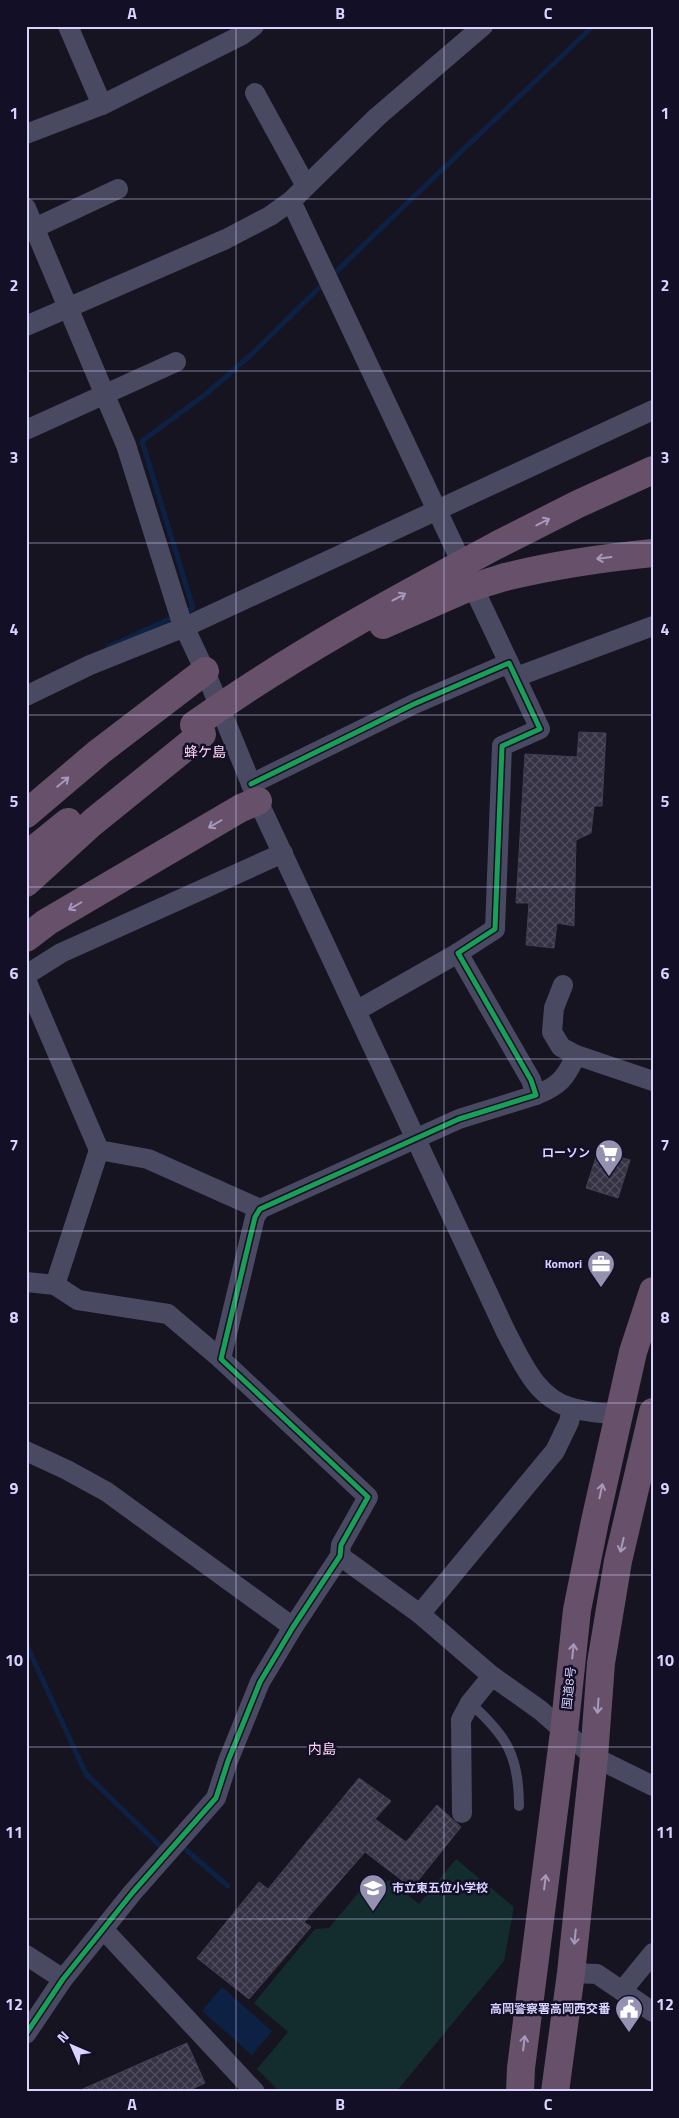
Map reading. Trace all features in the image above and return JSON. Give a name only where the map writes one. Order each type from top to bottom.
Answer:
[{"type":"highway","points":[[26,883],[245,690],[322,641],[376,610],[578,504],[653,470]]},
{"type":"highway","points":[[26,856],[117,783],[198,730],[382,626],[463,590],[505,577],[548,567],[603,558],[653,553]]},
{"type":"highway","points":[[26,814],[99,752],[205,671]]},
{"type":"highway","points":[[26,938],[47,922],[241,808],[255,793]]},
{"type":"highway","name":"国道8号","points":[[520,2092],[521,2068],[564,1732],[577,1610],[633,1352],[653,1291]]},
{"type":"highway","points":[[555,2092],[571,1973],[594,1757],[601,1663],[618,1561],[653,1412]]},
{"type":"street","points":[[68,26],[102,105]]},
{"type":"street","points":[[26,134],[102,105],[242,35],[254,26]]},
{"type":"street","points":[[26,326],[226,240],[270,216],[291,201],[377,117],[483,26]]},
{"type":"street","points":[[255,93],[306,186]]},
{"type":"street","points":[[31,230],[118,189]]},
{"type":"street","points":[[291,201],[540,729],[502,746],[496,929],[458,953],[356,1011]]},
{"type":"street","points":[[26,208],[31,230],[69,307],[126,445],[181,618],[255,793],[506,1332],[530,1377],[551,1398],[572,1408],[618,1415]]},
{"type":"street","points":[[26,430],[176,362]]},
{"type":"street","points":[[26,696],[181,618],[436,511],[653,410]]},
{"type":"street","points":[[255,793],[414,704],[512,670],[653,626]]},
{"type":"street","points":[[26,975],[61,953],[283,854]]},
{"type":"street","points":[[458,953],[531,1080],[536,1095]]},
{"type":"street","points":[[26,980],[99,1150],[55,1285]]},
{"type":"street","points":[[563,986],[554,1008],[552,1032],[561,1047],[576,1055],[653,1082]]},
{"type":"street","points":[[221,1359],[255,1217],[260,1209],[459,1119],[554,1088],[569,1073],[576,1055]]},
{"type":"street","points":[[99,1150],[148,1159],[260,1209]]},
{"type":"street","points":[[26,1282],[55,1285],[78,1300],[168,1314],[221,1359],[368,1497],[340,1546],[340,1556],[293,1627],[260,1682],[228,1761],[216,1798],[103,1929],[63,1980],[26,2034]]},
{"type":"street","points":[[420,1614],[555,1451],[569,1422],[572,1408]]},
{"type":"street","points":[[26,1451],[67,1470],[107,1492],[293,1627]]},
{"type":"street","points":[[340,1556],[420,1614],[492,1676],[540,1710],[594,1757],[653,1786]]},
{"type":"street","points":[[462,1813],[460,1720],[470,1703],[492,1676]]},
{"type":"street","points":[[103,1929],[255,2092]]},
{"type":"street","points":[[622,1991],[653,1954]]},
{"type":"street","points":[[26,1955],[63,1980]]},
{"type":"street","points":[[571,1973],[597,1974],[653,2012]]},
{"type":"lane","points":[[470,1703],[500,1734],[513,1756],[519,1779],[520,1806]]},
{"type":"green space","points":[[456,1859],[514,1907],[504,1961],[396,2092],[280,2092],[257,2069],[288,2032],[254,2003],[315,1929],[329,1928],[359,1892],[390,1880],[419,1904]]},
{"type":"water","points":[[222,1987],[272,2031],[252,2055],[202,2011]]},
{"type":"building","points":[[579,732],[606,733],[602,806],[594,806],[591,833],[576,840],[574,926],[557,923],[554,948],[526,945],[529,903],[516,903],[525,754],[577,757]]},
{"type":"building","points":[[598,1151],[630,1160],[618,1198],[586,1188]]},
{"type":"building","points":[[359,1778],[391,1801],[375,1819],[406,1842],[437,1805],[461,1827],[412,1888],[365,1852],[304,1922],[311,1927],[249,1999],[197,1958],[259,1882],[268,1889]]},
{"type":"building","points":[[187,2043],[205,2083],[186,2092],[76,2092]]},
{"type":"waterway","points":[[332,276],[593,26]]},
{"type":"waterway","points":[[183,613],[193,608],[142,441],[206,394],[253,353],[324,283]]},
{"type":"waterway","points":[[108,647],[176,616]]},
{"type":"waterway","points":[[26,1644],[86,1774],[162,1848]]},
{"type":"waterway","points":[[185,1849],[228,1886]]},
{"type":"cycle path","points":[[26,2034],[63,1979],[133,1892],[216,1798],[228,1761],[260,1682],[293,1627],[340,1556],[341,1545],[368,1497],[221,1359],[255,1217],[260,1209],[459,1119],[536,1095],[531,1080],[458,953],[495,929],[502,746],[540,729],[509,663],[414,704],[251,784]]},
{"type":"place","name":"ローソン","points":[[609,1177]]},
{"type":"place","name":"Komori","points":[[601,1288]]},
{"type":"place","name":"市立東五位小学校","points":[[373,1912]]},
{"type":"place","name":"高岡警察署高岡西交番","points":[[629,2033]]},
{"type":"district","name":"蜂ケ島","points":[[205,752]]},
{"type":"district","name":"内島","points":[[322,1749]]}]
